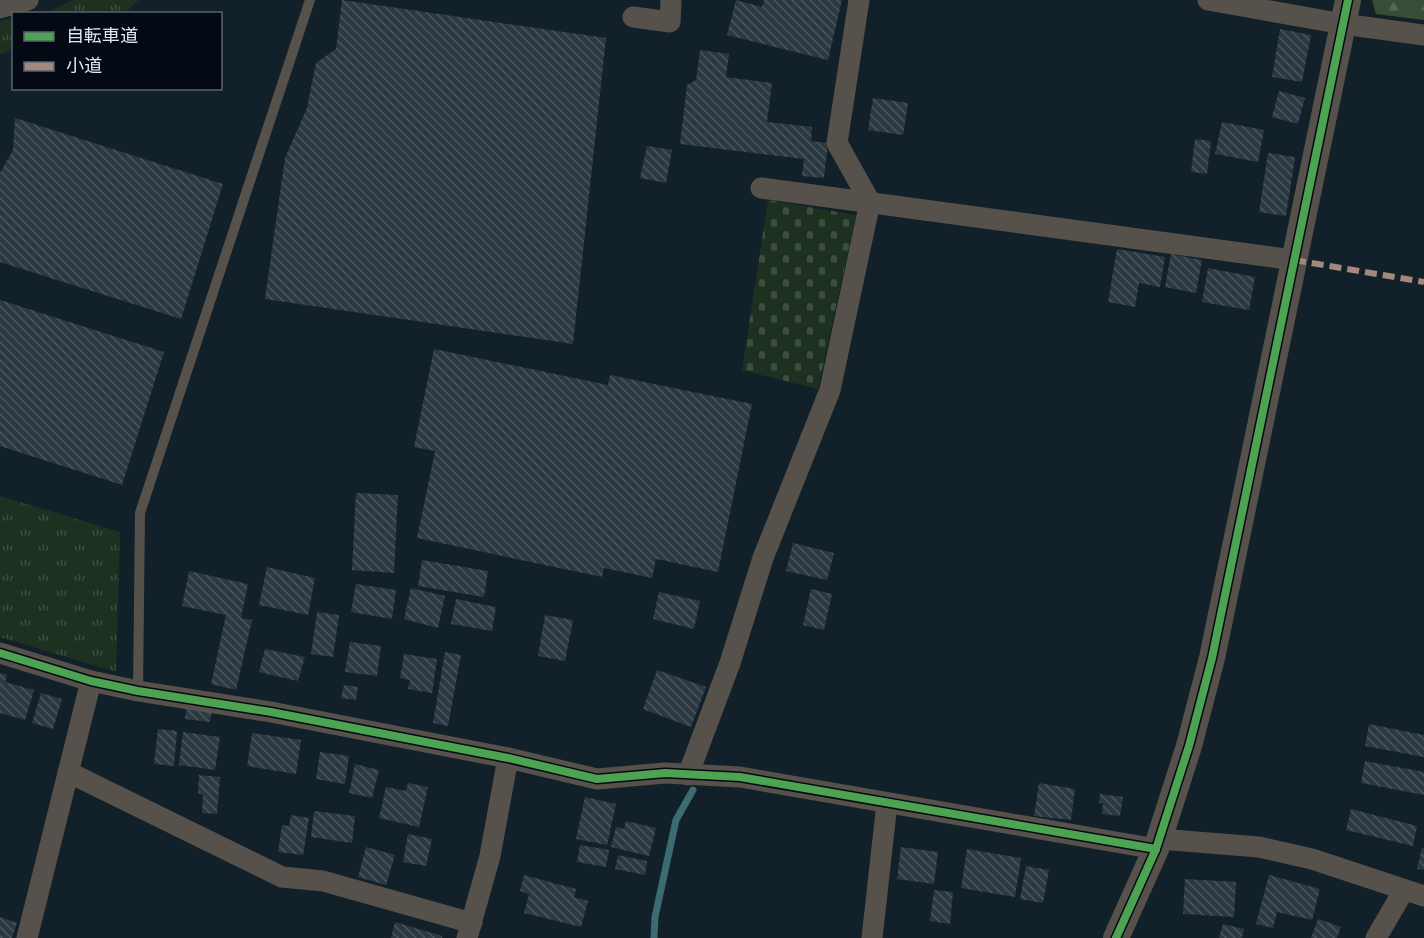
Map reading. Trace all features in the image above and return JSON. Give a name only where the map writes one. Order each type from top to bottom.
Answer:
[{"type":"street","points":[[0,8],[28,0]]},
{"type":"street","points":[[633,17],[670,22],[671,0]]},
{"type":"street","points":[[688,775],[730,663],[764,558],[830,390],[870,202],[837,144],[859,0]]},
{"type":"street","points":[[1208,0],[1345,12],[1424,35]]},
{"type":"street","points":[[1116,938],[1157,844],[1189,746],[1212,658],[1345,12]]},
{"type":"street","points":[[761,188],[1294,260]]},
{"type":"street","points":[[0,653],[91,681],[138,691],[271,712],[508,758],[597,779],[665,773],[740,777],[887,803],[1157,844],[1259,847],[1312,859],[1414,893],[1376,938]]},
{"type":"street","points":[[27,938],[91,681]]},
{"type":"street","points":[[68,772],[282,877],[323,881],[469,930],[490,856],[508,758]]},
{"type":"street","points":[[872,938],[887,803]]},
{"type":"lane","points":[[138,691],[140,513],[310,0]]},
{"type":"green space","points":[[73,0],[139,0],[126,12],[45,12]]},
{"type":"green space","points":[[1372,0],[1424,0],[1424,20],[1376,14]]},
{"type":"green space","points":[[12,18],[12,50],[0,54],[0,21]]},
{"type":"green space","points":[[768,200],[856,215],[818,389],[742,370]]},
{"type":"green space","points":[[0,496],[120,532],[116,672],[0,637]]},
{"type":"building","points":[[342,0],[606,38],[573,344],[265,299],[285,158],[307,108],[316,63],[336,49]]},
{"type":"building","points":[[736,0],[762,7],[764,0],[842,0],[828,60],[727,35]]},
{"type":"building","points":[[1280,29],[1311,35],[1302,82],[1272,77]]},
{"type":"building","points":[[700,50],[729,54],[726,77],[772,83],[767,122],[812,127],[811,141],[828,143],[824,178],[802,176],[804,159],[680,144],[687,85],[696,80]]},
{"type":"building","points":[[1279,91],[1305,98],[1298,124],[1272,117]]},
{"type":"building","points":[[873,98],[908,103],[903,135],[868,130]]},
{"type":"building","points":[[15,118],[223,184],[181,319],[0,262],[0,173],[13,150]]},
{"type":"building","points":[[1222,122],[1264,130],[1258,162],[1215,154]]},
{"type":"building","points":[[1195,139],[1211,141],[1207,174],[1191,172]]},
{"type":"building","points":[[647,146],[672,150],[666,183],[640,178]]},
{"type":"building","points":[[1268,153],[1295,157],[1286,216],[1259,212]]},
{"type":"building","points":[[1117,249],[1165,257],[1160,287],[1139,283],[1135,307],[1108,302]]},
{"type":"building","points":[[1171,254],[1202,260],[1196,293],[1165,287]]},
{"type":"building","points":[[1208,268],[1255,277],[1249,310],[1202,302]]},
{"type":"building","points":[[0,300],[164,352],[122,485],[0,446]]},
{"type":"building","points":[[434,349],[608,385],[610,375],[752,404],[718,572],[656,559],[652,578],[604,568],[602,577],[417,538],[435,451],[414,447]]},
{"type":"building","points":[[356,493],[398,495],[394,573],[352,570]]},
{"type":"building","points":[[793,543],[834,553],[827,580],[786,571]]},
{"type":"building","points":[[422,560],[488,571],[484,597],[418,586]]},
{"type":"building","points":[[267,567],[315,578],[308,615],[259,605]]},
{"type":"building","points":[[189,571],[248,584],[241,618],[252,620],[236,690],[211,684],[226,615],[182,606]]},
{"type":"building","points":[[356,584],[396,590],[392,619],[351,612]]},
{"type":"building","points":[[411,588],[445,596],[438,628],[404,619]]},
{"type":"building","points":[[811,589],[832,594],[824,630],[803,625]]},
{"type":"building","points":[[659,592],[700,601],[694,629],[653,619]]},
{"type":"building","points":[[456,599],[496,607],[492,631],[451,624]]},
{"type":"building","points":[[317,612],[339,615],[333,657],[311,654]]},
{"type":"building","points":[[545,615],[573,620],[565,661],[538,656]]},
{"type":"building","points":[[350,642],[381,646],[377,676],[345,672]]},
{"type":"building","points":[[265,649],[305,657],[298,681],[259,672]]},
{"type":"building","points":[[445,652],[461,655],[448,726],[433,723]]},
{"type":"building","points":[[404,654],[437,659],[432,693],[408,689],[410,680],[400,678]]},
{"type":"building","points":[[657,670],[706,687],[691,727],[643,709]]},
{"type":"building","points":[[0,673],[7,675],[5,682],[34,690],[25,720],[0,713]]},
{"type":"building","points":[[344,685],[358,687],[356,700],[341,698]]},
{"type":"building","points":[[41,693],[62,699],[53,729],[32,723]]},
{"type":"building","points":[[187,705],[212,709],[210,722],[185,719]]},
{"type":"building","points":[[1369,724],[1424,735],[1424,757],[1365,746]]},
{"type":"building","points":[[158,729],[177,731],[174,766],[154,764]]},
{"type":"building","points":[[183,732],[220,737],[215,770],[179,765]]},
{"type":"building","points":[[252,733],[301,740],[296,774],[247,766]]},
{"type":"building","points":[[320,752],[349,756],[345,784],[316,779]]},
{"type":"building","points":[[1365,761],[1424,772],[1424,795],[1361,783]]},
{"type":"building","points":[[355,764],[379,770],[372,798],[349,793]]},
{"type":"building","points":[[199,775],[220,777],[217,814],[202,813],[203,795],[198,793]]},
{"type":"building","points":[[408,783],[428,787],[419,827],[379,818],[386,787],[406,791]]},
{"type":"building","points":[[1039,783],[1075,789],[1071,820],[1034,816]]},
{"type":"building","points":[[1100,794],[1123,797],[1120,816],[1102,814],[1103,803],[1099,803]]},
{"type":"building","points":[[585,797],[616,804],[607,845],[576,839]]},
{"type":"building","points":[[1351,809],[1417,826],[1413,846],[1346,830]]},
{"type":"building","points":[[314,811],[355,816],[352,843],[311,837]]},
{"type":"building","points":[[291,815],[309,818],[303,855],[278,852],[282,825],[289,826]]},
{"type":"building","points":[[626,821],[656,828],[649,856],[611,847],[616,827],[624,829]]},
{"type":"building","points":[[408,834],[432,839],[426,866],[403,862]]},
{"type":"building","points":[[580,845],[609,850],[606,867],[577,862]]},
{"type":"building","points":[[366,847],[395,855],[386,885],[358,877]]},
{"type":"building","points":[[901,847],[938,852],[934,884],[897,879]]},
{"type":"building","points":[[1422,848],[1424,849],[1424,870],[1417,869]]},
{"type":"building","points":[[967,849],[1021,858],[1015,897],[961,888]]},
{"type":"building","points":[[618,855],[647,861],[645,875],[615,869]]},
{"type":"building","points":[[1026,866],[1049,870],[1043,903],[1020,899]]},
{"type":"building","points":[[524,875],[576,889],[574,897],[588,901],[581,927],[524,913],[529,894],[520,891]]},
{"type":"building","points":[[1269,875],[1320,889],[1312,920],[1277,912],[1273,928],[1256,924]]},
{"type":"building","points":[[1185,879],[1236,882],[1234,917],[1183,914]]},
{"type":"building","points":[[934,890],[953,892],[950,924],[930,921]]},
{"type":"building","points":[[0,917],[17,923],[12,938],[0,938]]},
{"type":"building","points":[[1318,919],[1341,927],[1337,938],[1311,938]]},
{"type":"building","points":[[395,922],[442,936],[442,938],[391,938]]},
{"type":"building","points":[[1223,924],[1244,929],[1242,938],[1219,938]]},
{"type":"waterway","points":[[654,938],[655,917],[676,820],[693,790]]},
{"type":"marked path","points":[[1294,260],[1424,282]]},
{"type":"cycle path","points":[[1116,938],[1156,849],[1189,746],[1212,658],[1348,0]]},
{"type":"cycle path","points":[[0,653],[91,681],[138,691],[271,712],[508,758],[597,779],[665,773],[740,777],[1156,849]]}]
